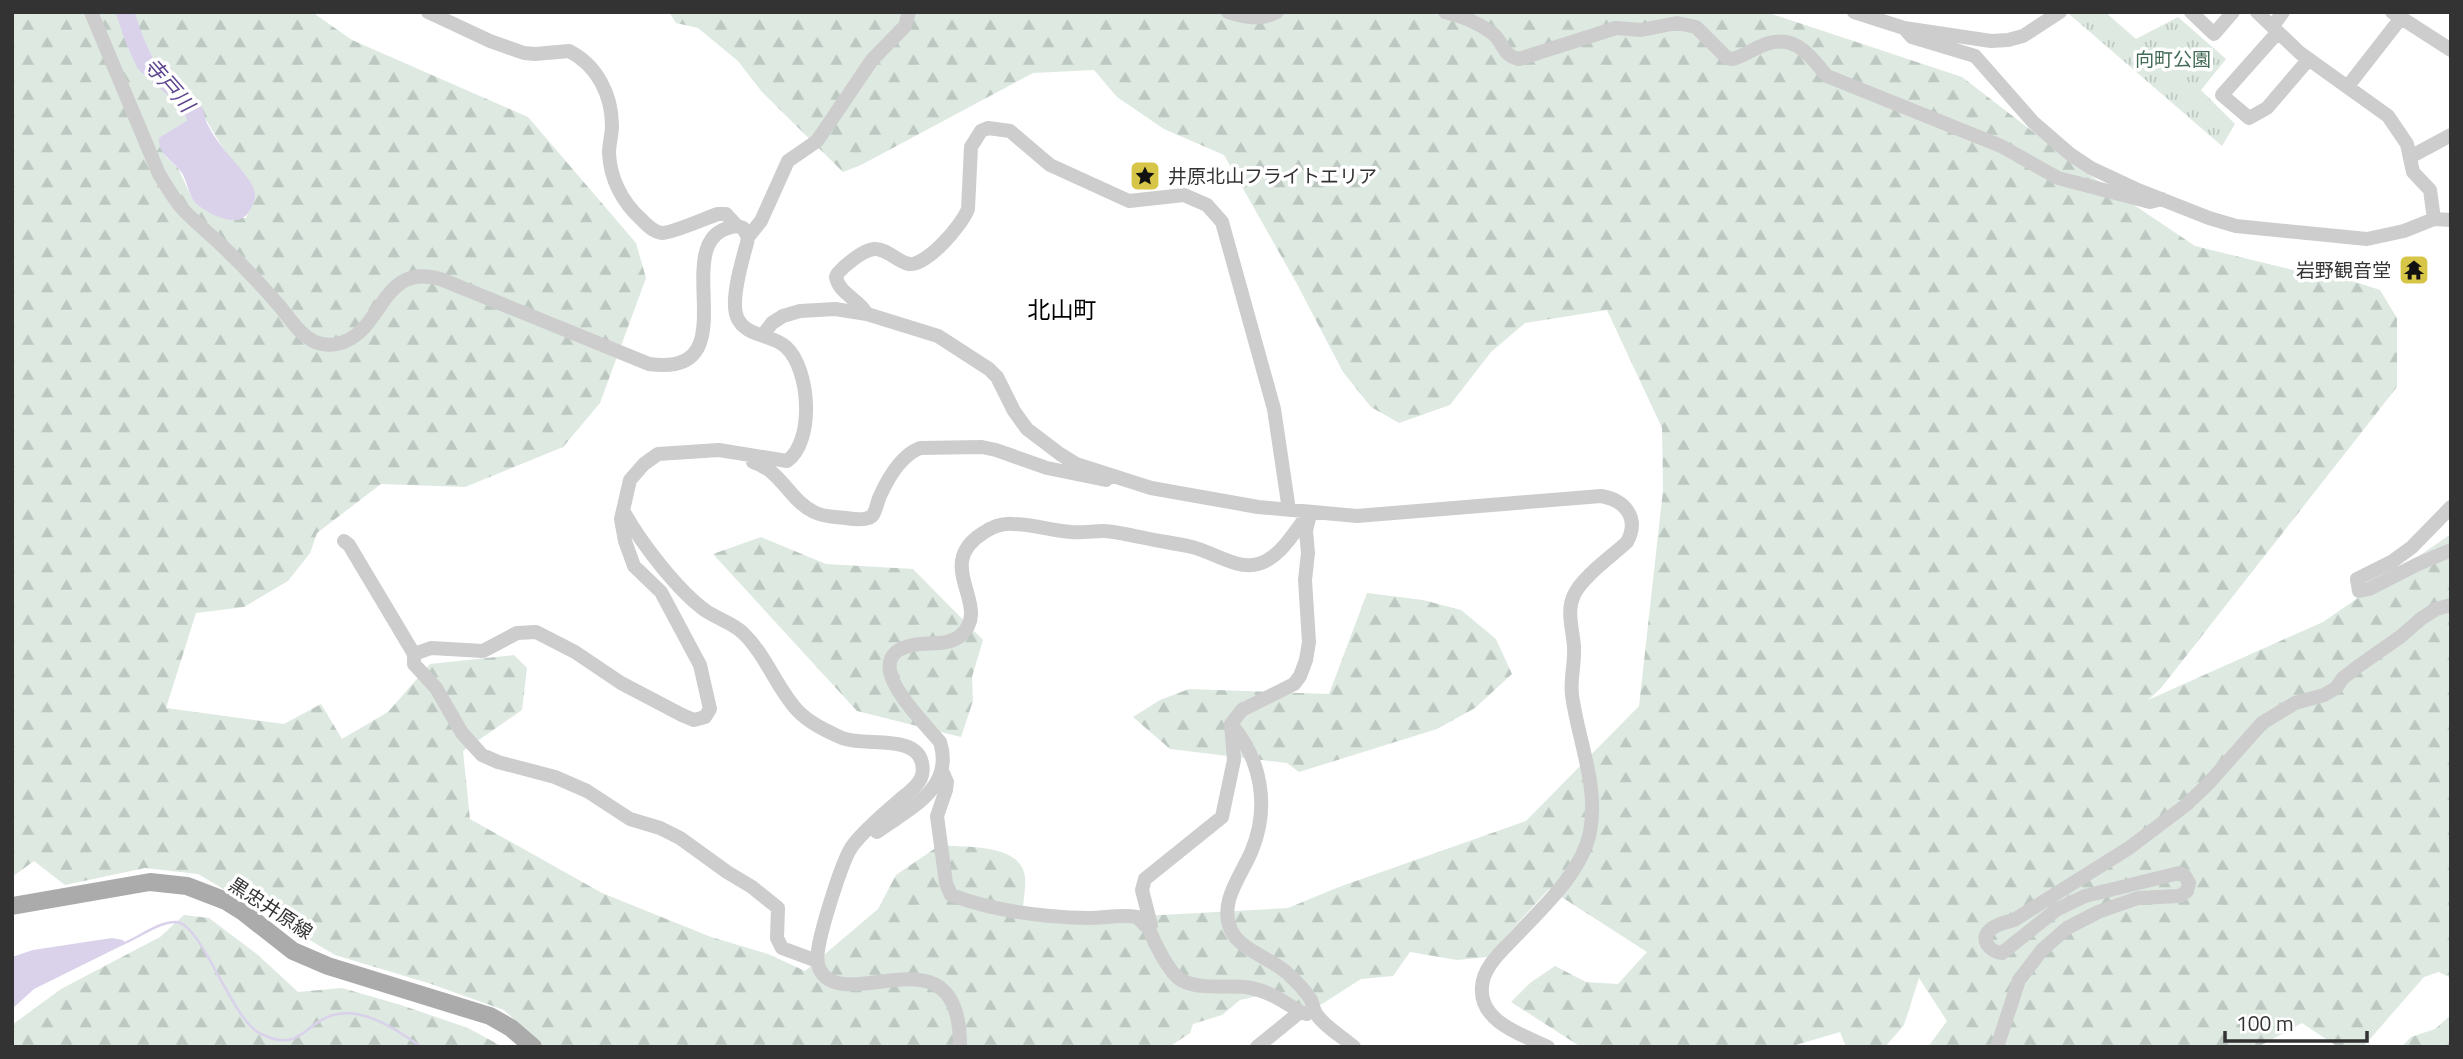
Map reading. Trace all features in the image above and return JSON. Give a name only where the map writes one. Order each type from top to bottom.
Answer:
[{"type":"main road","name":"黒忠井原線","points":[[12,906],[150,882],[187,886],[207,892],[242,911],[293,951],[328,966],[490,1016],[511,1028],[533,1047]]},
{"type":"street","points":[[91,12],[159,174],[173,197],[276,301],[298,330],[317,343],[336,345],[356,336],[396,285],[409,278],[427,276],[443,280],[649,364],[674,365],[692,356],[703,335],[703,259],[707,247],[715,234],[729,226],[743,228],[748,237]]},
{"type":"street","points":[[428,12],[511,50],[535,54],[569,51],[590,66],[601,80],[609,100],[612,127],[609,153],[620,193],[631,210],[653,230],[668,232],[718,214],[726,214],[737,226]]},
{"type":"street","points":[[414,654],[431,648],[483,651],[517,633],[536,632],[682,715],[694,720],[705,717],[710,709],[700,665],[661,592],[634,566],[621,519],[624,499],[630,480],[650,458],[659,454],[736,451],[787,461],[799,447],[806,425],[800,366],[788,348],[779,341],[745,329],[737,317],[735,308],[748,237],[761,221],[788,161],[817,141],[866,68],[905,26],[909,12]]},
{"type":"street","points":[[1228,12],[1244,18],[1256,18],[1277,12]]},
{"type":"street","points":[[1445,12],[1494,34],[1510,57],[1519,59],[1616,28],[1641,30],[1677,23],[1696,27],[1727,58],[1733,59],[1771,42],[1788,41],[1815,60],[1827,76],[2001,146],[2058,178],[2150,202],[2162,199]]},
{"type":"street","points":[[1854,12],[1904,28],[1991,41],[2023,36],[2060,12]]},
{"type":"street","points":[[2190,12],[2214,34],[2232,12]]},
{"type":"street","points":[[2257,12],[2309,59],[2388,116],[2407,144],[2413,172],[2430,190],[2434,219]]},
{"type":"street","points":[[2283,12],[2276,29],[2222,95],[2249,118],[2267,108],[2309,59]]},
{"type":"street","points":[[2348,86],[2396,15],[2451,50]]},
{"type":"street","points":[[1904,28],[1912,37],[1975,56],[2033,122],[2091,168],[2209,218],[2236,226],[2367,239],[2403,231],[2434,219],[2451,220]]},
{"type":"street","points":[[867,314],[864,308],[839,288],[836,283],[838,273],[870,249],[879,249],[908,264],[923,261],[933,252],[964,219],[968,209],[971,147],[981,131],[988,128],[1010,131],[1050,165],[1129,201],[1172,195],[1184,195],[1197,200],[1207,205],[1222,222],[1237,270],[1274,409],[1289,510]]},
{"type":"street","points":[[2410,158],[2451,135]]},
{"type":"street","points":[[763,335],[772,323],[783,316],[800,311],[835,309],[867,314],[938,337],[989,369],[997,377],[1014,411],[1027,429],[1076,464],[1151,488],[1258,507],[1357,516],[1601,496],[1614,498],[1624,505],[1633,524],[1627,542],[1579,586],[1570,605],[1574,651],[1572,685],[1590,783],[1590,834],[1578,861],[1561,885],[1486,970],[1482,985],[1485,1005],[1496,1020],[1514,1032],[1548,1047]]},
{"type":"street","points":[[736,451],[736,456],[765,466],[814,513],[858,519],[870,518],[873,515],[879,497],[901,461],[920,448],[989,448],[1073,475],[1112,481],[1119,478]]},
{"type":"street","points":[[2451,507],[2412,547],[2357,579],[2359,591],[2369,589],[2451,550]]},
{"type":"street","points":[[1149,929],[1151,925],[1144,906],[1143,884],[1222,817],[1234,760],[1231,724],[1242,710],[1294,684],[1303,668],[1310,642],[1305,580],[1308,553],[1306,531],[1310,512]]},
{"type":"street","points":[[1310,512],[1272,558],[1261,564],[1248,566],[1193,547],[1106,531],[1074,533],[1012,523],[996,526],[976,538],[962,554],[961,566],[972,612],[960,637],[951,641],[904,648],[892,656],[889,672],[897,689],[940,742],[943,752],[943,773],[947,782],[937,816],[946,883],[951,895],[980,905],[1025,914],[1087,918],[1137,917],[1149,929],[1170,971],[1180,979],[1192,983],[1264,991],[1300,1013],[1317,1016]]},
{"type":"street","points":[[624,513],[643,543],[681,587],[706,611],[740,630],[758,649],[793,705],[809,720],[827,731],[858,743],[906,745],[920,755],[923,771],[918,784],[857,841],[848,855],[827,915],[817,951],[817,961],[820,970],[832,982],[856,984],[913,979],[934,985],[948,996],[955,1010],[960,1047]]},
{"type":"street","points":[[344,541],[349,545],[414,654],[414,664],[436,688],[456,724],[482,755],[555,777],[587,791],[630,819],[660,828],[680,838],[778,908],[777,937],[782,948],[817,961]]},
{"type":"street","points":[[1997,1047],[2019,980],[2042,950],[2067,928],[2098,912],[2138,898],[2180,896],[2187,891],[2189,883],[2185,876],[2179,873],[2085,896],[2056,910],[2002,953],[1993,952],[1988,947],[1985,939],[1987,932],[1994,926],[2014,920],[2129,848],[2186,805],[2262,723],[2295,702],[2324,695],[2336,688],[2352,671],[2422,618],[2436,609],[2451,605]]},
{"type":"street","points":[[1231,724],[1250,749],[1257,766],[1260,790],[1257,835],[1228,904],[1230,929],[1237,940],[1298,983],[1311,1000],[1317,1016],[1354,1047]]},
{"type":"street","points":[[857,841],[868,838],[920,800],[938,784],[943,773]]},
{"type":"street","points":[[1257,1047],[1300,1013]]},
{"type":"green space","points":[[12,12],[312,12],[352,40],[528,117],[636,243],[646,278],[600,403],[563,447],[465,487],[381,484],[317,533],[310,553],[288,581],[244,607],[196,613],[166,708],[284,724],[321,704],[342,739],[388,712],[430,664],[514,655],[527,668],[522,710],[463,751],[470,819],[602,893],[711,937],[768,954],[805,971],[878,909],[896,875],[940,845],[991,849],[1014,858],[1025,877],[1022,915],[1069,920],[1288,908],[1339,887],[1526,821],[1639,706],[1663,490],[1662,428],[1607,310],[1525,323],[1491,352],[1450,405],[1399,423],[1371,407],[1343,372],[1224,155],[1164,129],[1117,97],[1094,70],[1033,73],[861,165],[843,172],[762,92],[738,61],[698,28],[676,23],[669,12],[1766,12],[1962,77],[2085,172],[2195,246],[2293,270],[2340,277],[2380,290],[2397,318],[2397,387],[2161,688],[2148,700],[2323,622],[2451,534],[2451,978],[2439,972],[2424,977],[2363,1047],[2338,1047],[2302,1023],[2258,1047],[1928,1047],[1947,1021],[1919,978],[1904,1025],[1885,1047],[1846,1047],[1840,1032],[1789,1047],[1581,1047],[1511,1002],[1530,983],[1555,966],[1586,982],[1618,984],[1647,952],[1549,889],[1487,957],[1457,960],[1410,952],[1393,976],[1361,979],[1322,1004],[1305,1009],[1275,992],[1240,1000],[1222,1015],[1193,1024],[1190,1033],[1169,1047],[544,1047],[504,1010],[428,983],[335,955],[198,874],[145,868],[65,885],[34,861],[12,877]],"holes":[[[198,114],[203,115],[224,150],[253,187],[254,200],[246,218],[224,218],[199,206],[191,196],[178,168],[166,157],[159,139]]]},
{"type":"green space","name":"向町公園","points":[[2105,12],[2136,39],[2178,17],[2226,59],[2201,90],[2235,124],[2222,146],[2068,13]]},
{"type":"green space","points":[[761,537],[826,564],[913,569],[983,640],[972,677],[973,701],[961,737],[857,711],[713,554]]},
{"type":"green space","points":[[1367,593],[1423,600],[1461,610],[1496,639],[1512,674],[1475,708],[1437,729],[1299,772],[1287,763],[1170,749],[1133,717],[1160,700],[1189,689],[1329,694]]},
{"type":"green space","points":[[184,915],[209,918],[258,955],[298,992],[342,988],[468,1028],[503,1047],[12,1047],[12,1025],[61,989],[160,937]]},
{"type":"green space","points":[[2451,1015],[2451,1047],[2401,1047],[2411,1037],[2435,1029]]},
{"type":"shaded area","points":[[198,114],[203,115],[216,139],[247,177],[254,190],[255,197],[251,208],[246,216],[240,219],[219,217],[199,206],[182,173],[159,144],[159,138]]},
{"type":"shaded area","points":[[112,938],[123,940],[125,944],[34,989],[12,1009],[12,957],[33,950]]},
{"type":"waterway","name":"寺戸川","points":[[125,12],[145,63],[183,97],[195,114],[200,138]]},
{"type":"waterway","points":[[122,944],[169,923],[176,922],[186,927],[196,938],[239,1011],[261,1034],[274,1039],[294,1038],[323,1019],[345,1013],[380,1022],[421,1047]]},
{"type":"place","name":"井原北山フライトエリア","points":[[1145,176]]},
{"type":"place","name":"岩野観音堂","points":[[2414,270]]},
{"type":"district","name":"北山町","points":[[1062,310]]}]
